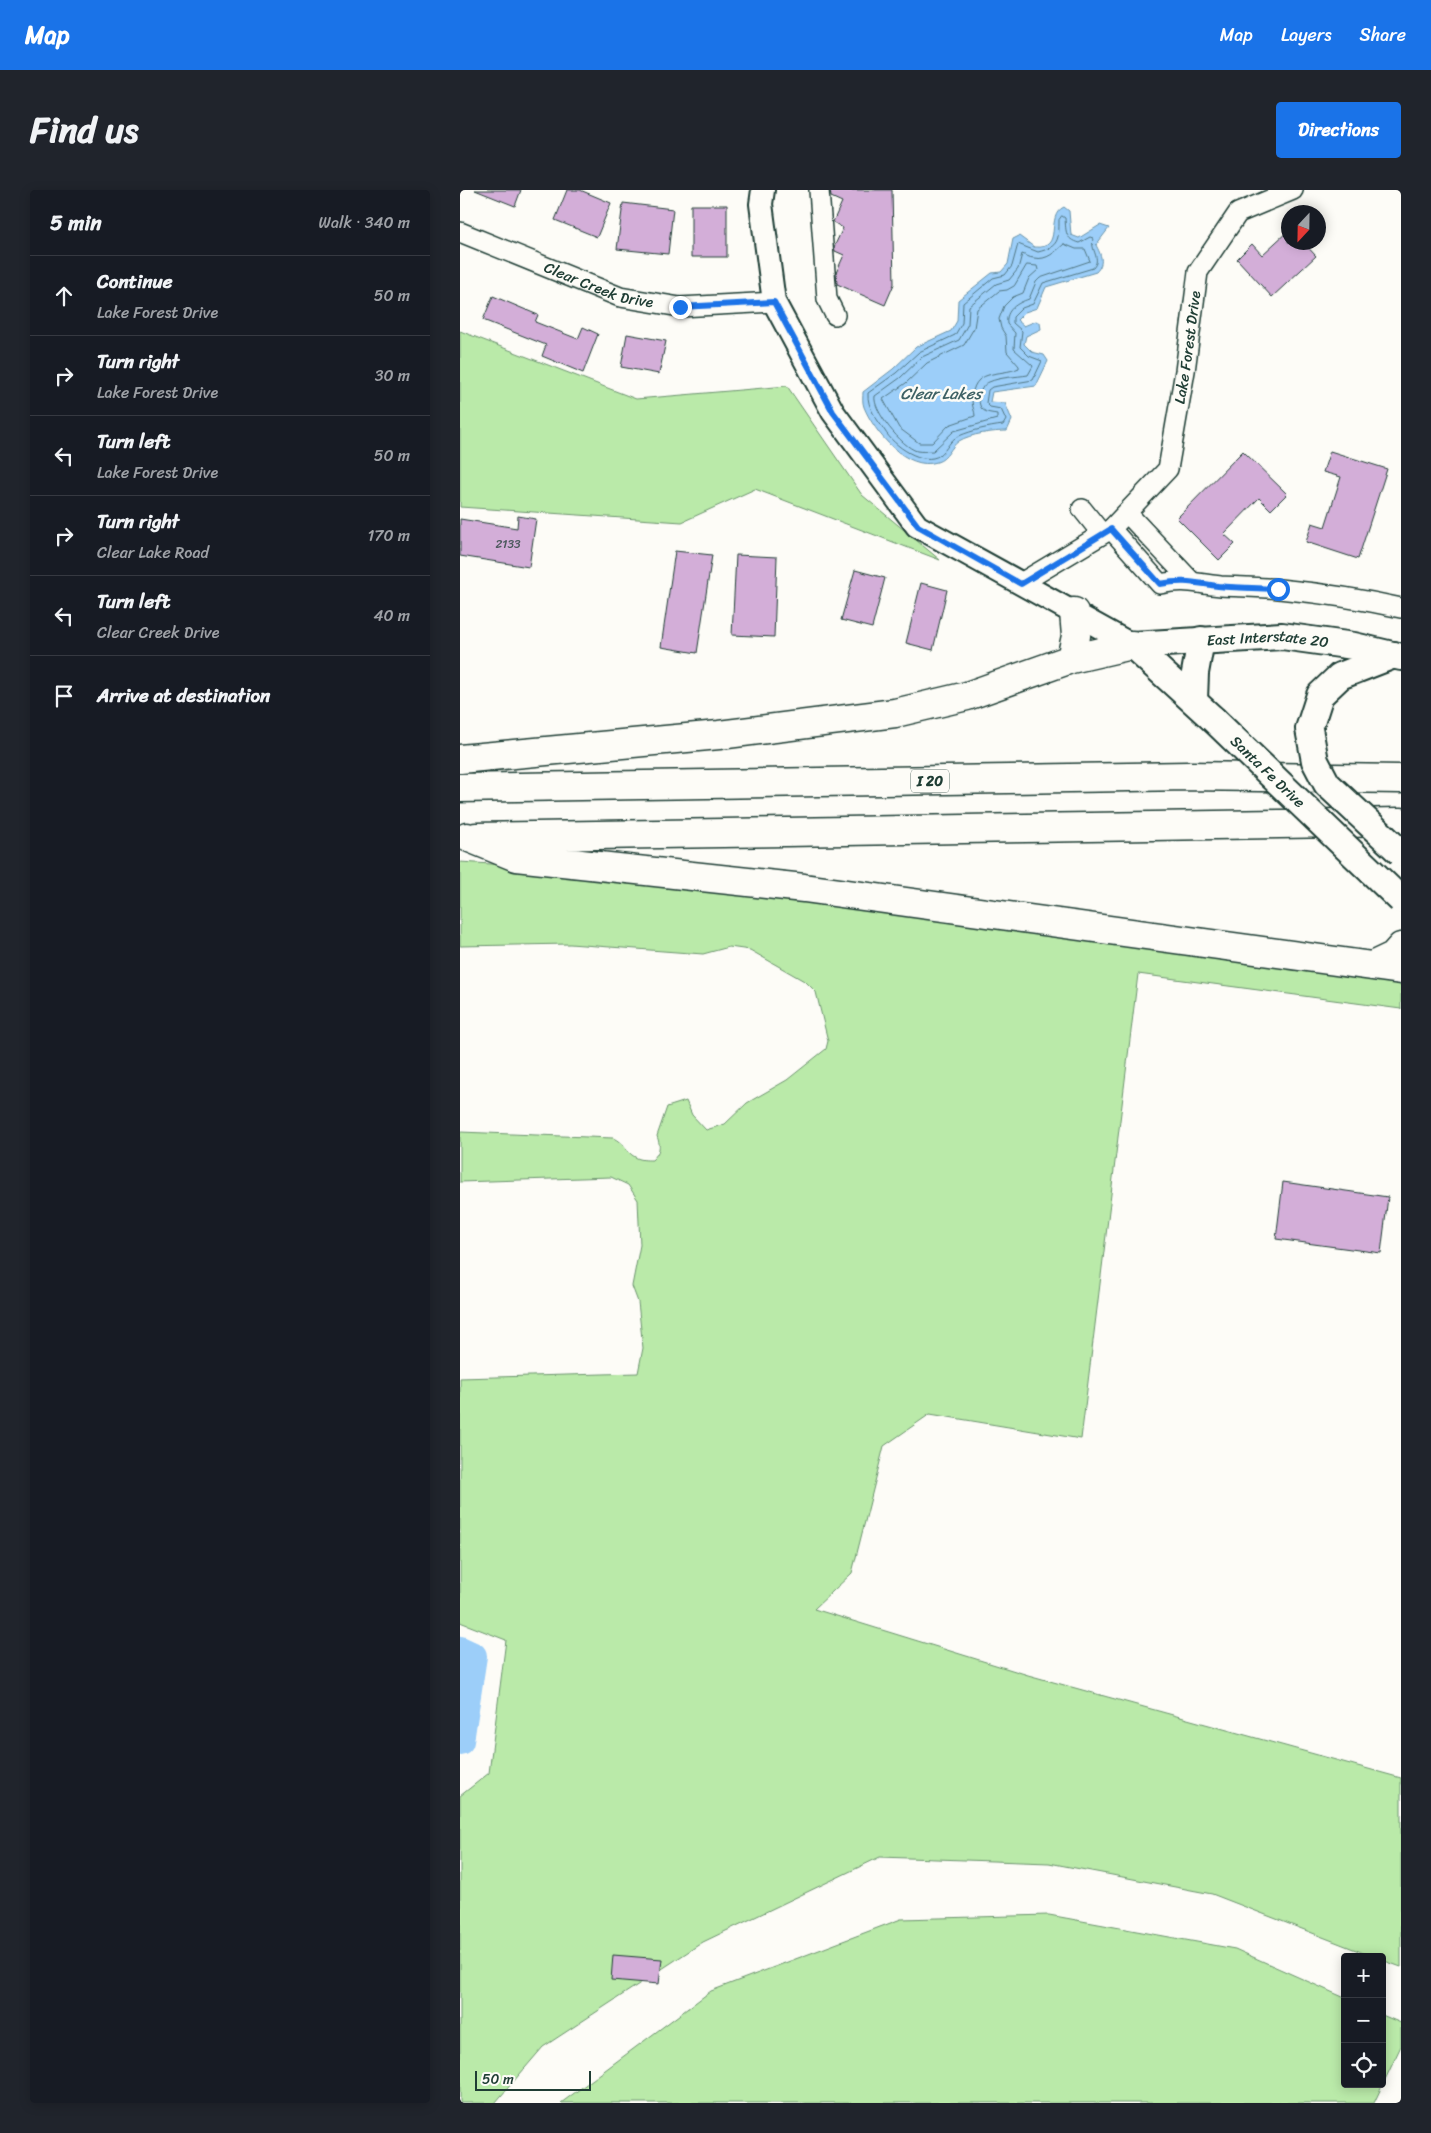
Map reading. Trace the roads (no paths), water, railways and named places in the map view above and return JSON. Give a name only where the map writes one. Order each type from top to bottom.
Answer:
[{"type":"highway","points":[[1071,659],[1076,636],[1074,612]]},
{"type":"highway","points":[[460,759],[719,735],[895,713],[966,696],[1071,659],[1132,644]]},
{"type":"highway","name":"I 20","points":[[460,788],[1188,776],[1401,779]]},
{"type":"highway","points":[[464,837],[1401,822]]},
{"type":"highway","points":[[464,837],[516,858],[804,888],[1401,970]]},
{"type":"highway","points":[[1372,966],[1393,956],[1401,947]]},
{"type":"main road","name":"East Interstate 20","points":[[1132,644],[1282,636],[1354,646],[1398,656]]},
{"type":"main road","points":[[1194,700],[1201,640]]},
{"type":"main road","name":"Santa Fe Drive","points":[[1132,644],[1194,700],[1401,900]]},
{"type":"main road","points":[[1398,656],[1340,676],[1320,695],[1309,729],[1315,761],[1327,784],[1401,853]]},
{"type":"street","points":[[763,190],[761,204],[774,302],[833,412],[918,526],[1132,644]]},
{"type":"street","points":[[819,190],[827,299],[835,314]]},
{"type":"street","name":"Lake Forest Drive","points":[[1021,584],[1106,532],[1127,513],[1168,469],[1185,371],[1198,272],[1238,213],[1292,190]]},
{"type":"street","name":"Clear Creek Drive","points":[[460,232],[620,297],[680,307],[774,302]]},
{"type":"street","points":[[1082,509],[1160,584],[1178,580],[1190,580],[1219,586],[1278,589],[1363,600],[1401,608]]},
{"type":"street","points":[[1127,513],[1190,580]]},
{"type":"water","name":"Clear Lakes","points":[[1064,207],[1069,211],[1071,235],[1079,238],[1100,225],[1109,228],[1096,245],[1101,256],[1101,262],[1096,272],[1046,287],[1037,308],[1025,312],[1017,320],[1024,326],[1036,321],[1040,323],[1041,329],[1026,336],[1024,344],[1032,352],[1044,355],[1048,361],[1036,386],[992,392],[990,402],[1005,403],[1012,420],[1007,431],[969,436],[959,441],[944,458],[937,462],[926,464],[903,456],[875,428],[864,407],[863,392],[893,369],[916,347],[951,331],[957,321],[958,300],[992,273],[1001,272],[1008,264],[1013,239],[1019,236],[1034,247],[1043,247],[1049,243],[1052,238],[1055,217],[1058,211]]},
{"type":"waterway","points":[[460,1650],[473,1656],[460,1741]]}]
